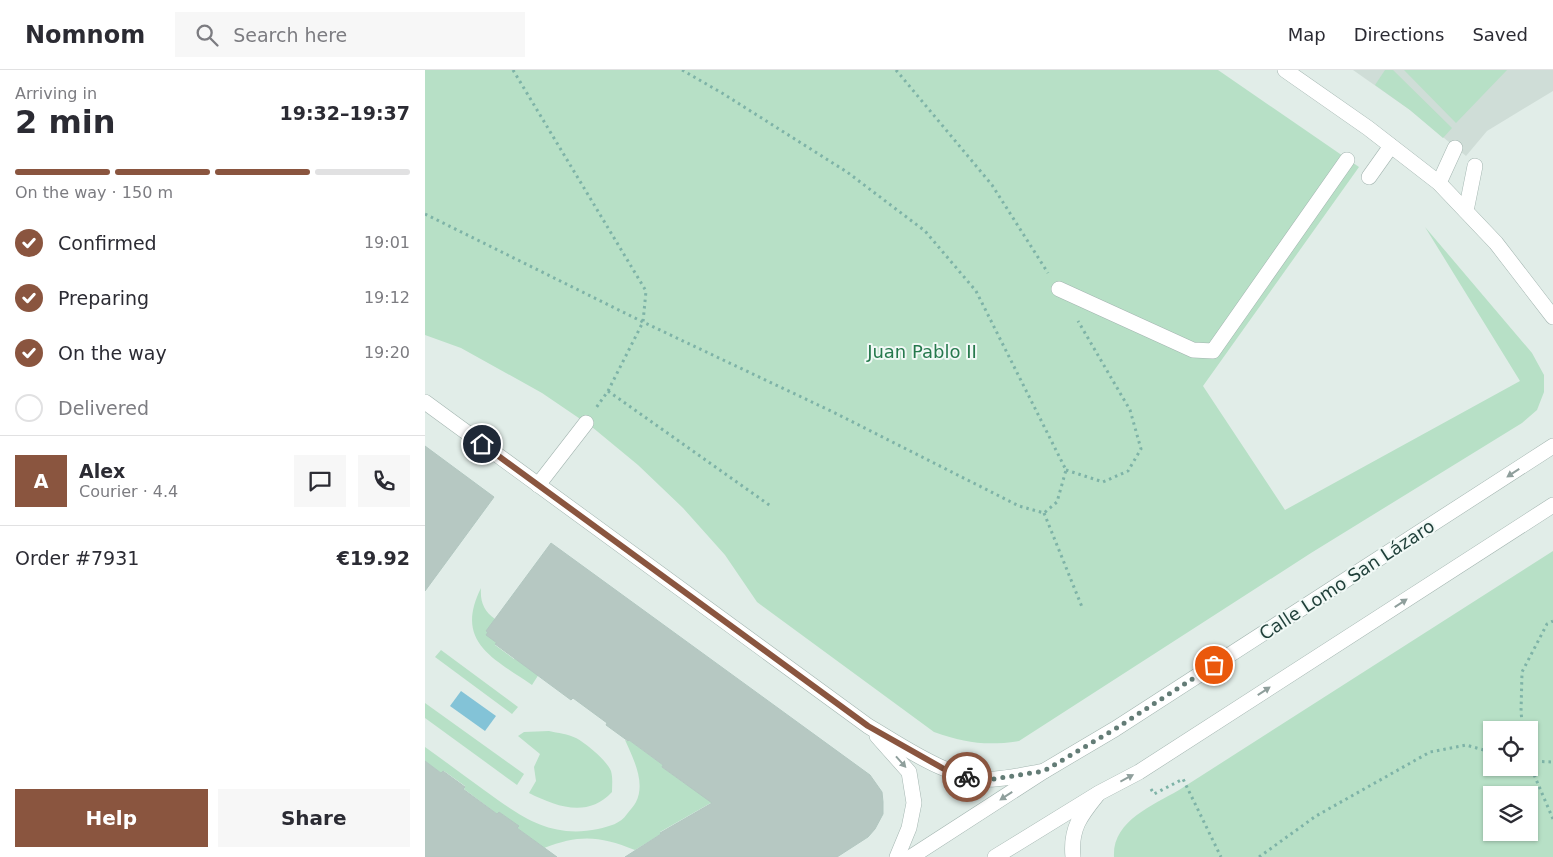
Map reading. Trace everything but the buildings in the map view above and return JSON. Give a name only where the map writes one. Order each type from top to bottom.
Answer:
[{"type":"street","points":[[1285,70],[1361,122],[1439,183],[1496,243],[1553,317]]},
{"type":"street","points":[[1369,177],[1391,146]]},
{"type":"street","points":[[1439,183],[1455,148]]},
{"type":"street","points":[[1059,289],[1193,350],[1213,351],[1347,160]]},
{"type":"street","points":[[1466,212],[1475,166]]},
{"type":"street","points":[[425,402],[868,726],[944,769],[969,778],[994,779],[1044,771]]},
{"type":"street","points":[[538,485],[586,423]]},
{"type":"street","name":"Calle Lomo San Lázaro","points":[[911,857],[1044,771],[1123,724],[1553,446]]},
{"type":"street","points":[[995,857],[1099,792],[1139,772],[1553,505]]},
{"type":"street","points":[[868,726],[909,772],[914,802],[909,828],[897,857]]},
{"type":"street","points":[[1073,857],[1072,844],[1079,818],[1099,792]]},
{"type":"path","points":[[513,70],[646,291],[643,322],[608,391],[586,423]]},
{"type":"path","points":[[682,70],[847,172],[925,231],[976,290],[1066,470],[1057,502],[1044,513]]},
{"type":"path","points":[[425,214],[643,322],[833,412],[1019,506],[1044,513]]},
{"type":"path","points":[[608,391],[772,507]]},
{"type":"path","points":[[1044,513],[1082,607]]},
{"type":"path","points":[[1522,721],[1522,672],[1547,624],[1553,621]]},
{"type":"path","points":[[1259,857],[1316,816],[1430,752],[1466,745],[1483,750]]},
{"type":"path","points":[[1538,762],[1553,762]]},
{"type":"path","points":[[1139,772],[1154,794],[1183,778],[1221,857]]},
{"type":"path","points":[[1535,776],[1553,819]]},
{"type":"shaded area","points":[[1353,70],[1553,70],[1553,91],[1487,131],[1466,156],[1410,110]]},
{"type":"green space","name":"Juan Pablo II","points":[[425,70],[1218,70],[1359,167],[1203,386],[1285,510],[1520,381],[1425,227],[1532,353],[1544,375],[1544,392],[1537,410],[1522,423],[1311,553],[1019,741],[986,743],[945,736],[934,732],[757,602],[725,555],[683,508],[638,465],[592,427],[542,393],[461,348],[425,335]]},
{"type":"green space","points":[[1385,70],[1393,70],[1452,128],[1443,138],[1410,110],[1375,85]]},
{"type":"green space","points":[[1404,70],[1507,70],[1456,123]]},
{"type":"green space","points":[[1553,551],[1553,857],[1114,857],[1115,844],[1120,834],[1127,824],[1146,809],[1179,790]]},
{"type":"green space","points":[[481,588],[481,598],[484,606],[495,619],[487,631],[497,643],[495,645],[514,659],[516,657],[539,674],[532,685],[492,657],[482,647],[475,635],[472,622],[474,607]]},
{"type":"green space","points":[[441,650],[518,707],[512,714],[435,657]]},
{"type":"green space","points":[[425,703],[524,774],[517,785],[425,718]]},
{"type":"green space","points":[[549,731],[576,738],[591,748],[611,771],[612,792],[603,800],[593,805],[572,808],[561,806],[529,793],[536,781],[534,767],[540,754],[518,736],[524,732]]},
{"type":"green space","points":[[625,740],[629,740],[684,783],[716,800],[660,832],[661,834],[635,850],[623,845],[590,838],[568,840],[544,848],[517,828],[518,826],[499,812],[497,814],[464,789],[465,786],[444,771],[441,773],[425,761],[425,747],[497,800],[523,816],[550,828],[565,831],[581,831],[611,826],[624,817],[636,802],[640,786],[639,778],[635,762]]},
{"type":"water","points":[[461,691],[496,716],[485,731],[450,706]]},
{"type":"way so far","points":[[967,777],[994,779],[1044,771],[1115,729],[1214,665]]},
{"type":"route","points":[[482,444],[868,726],[944,769],[967,777]]}]
